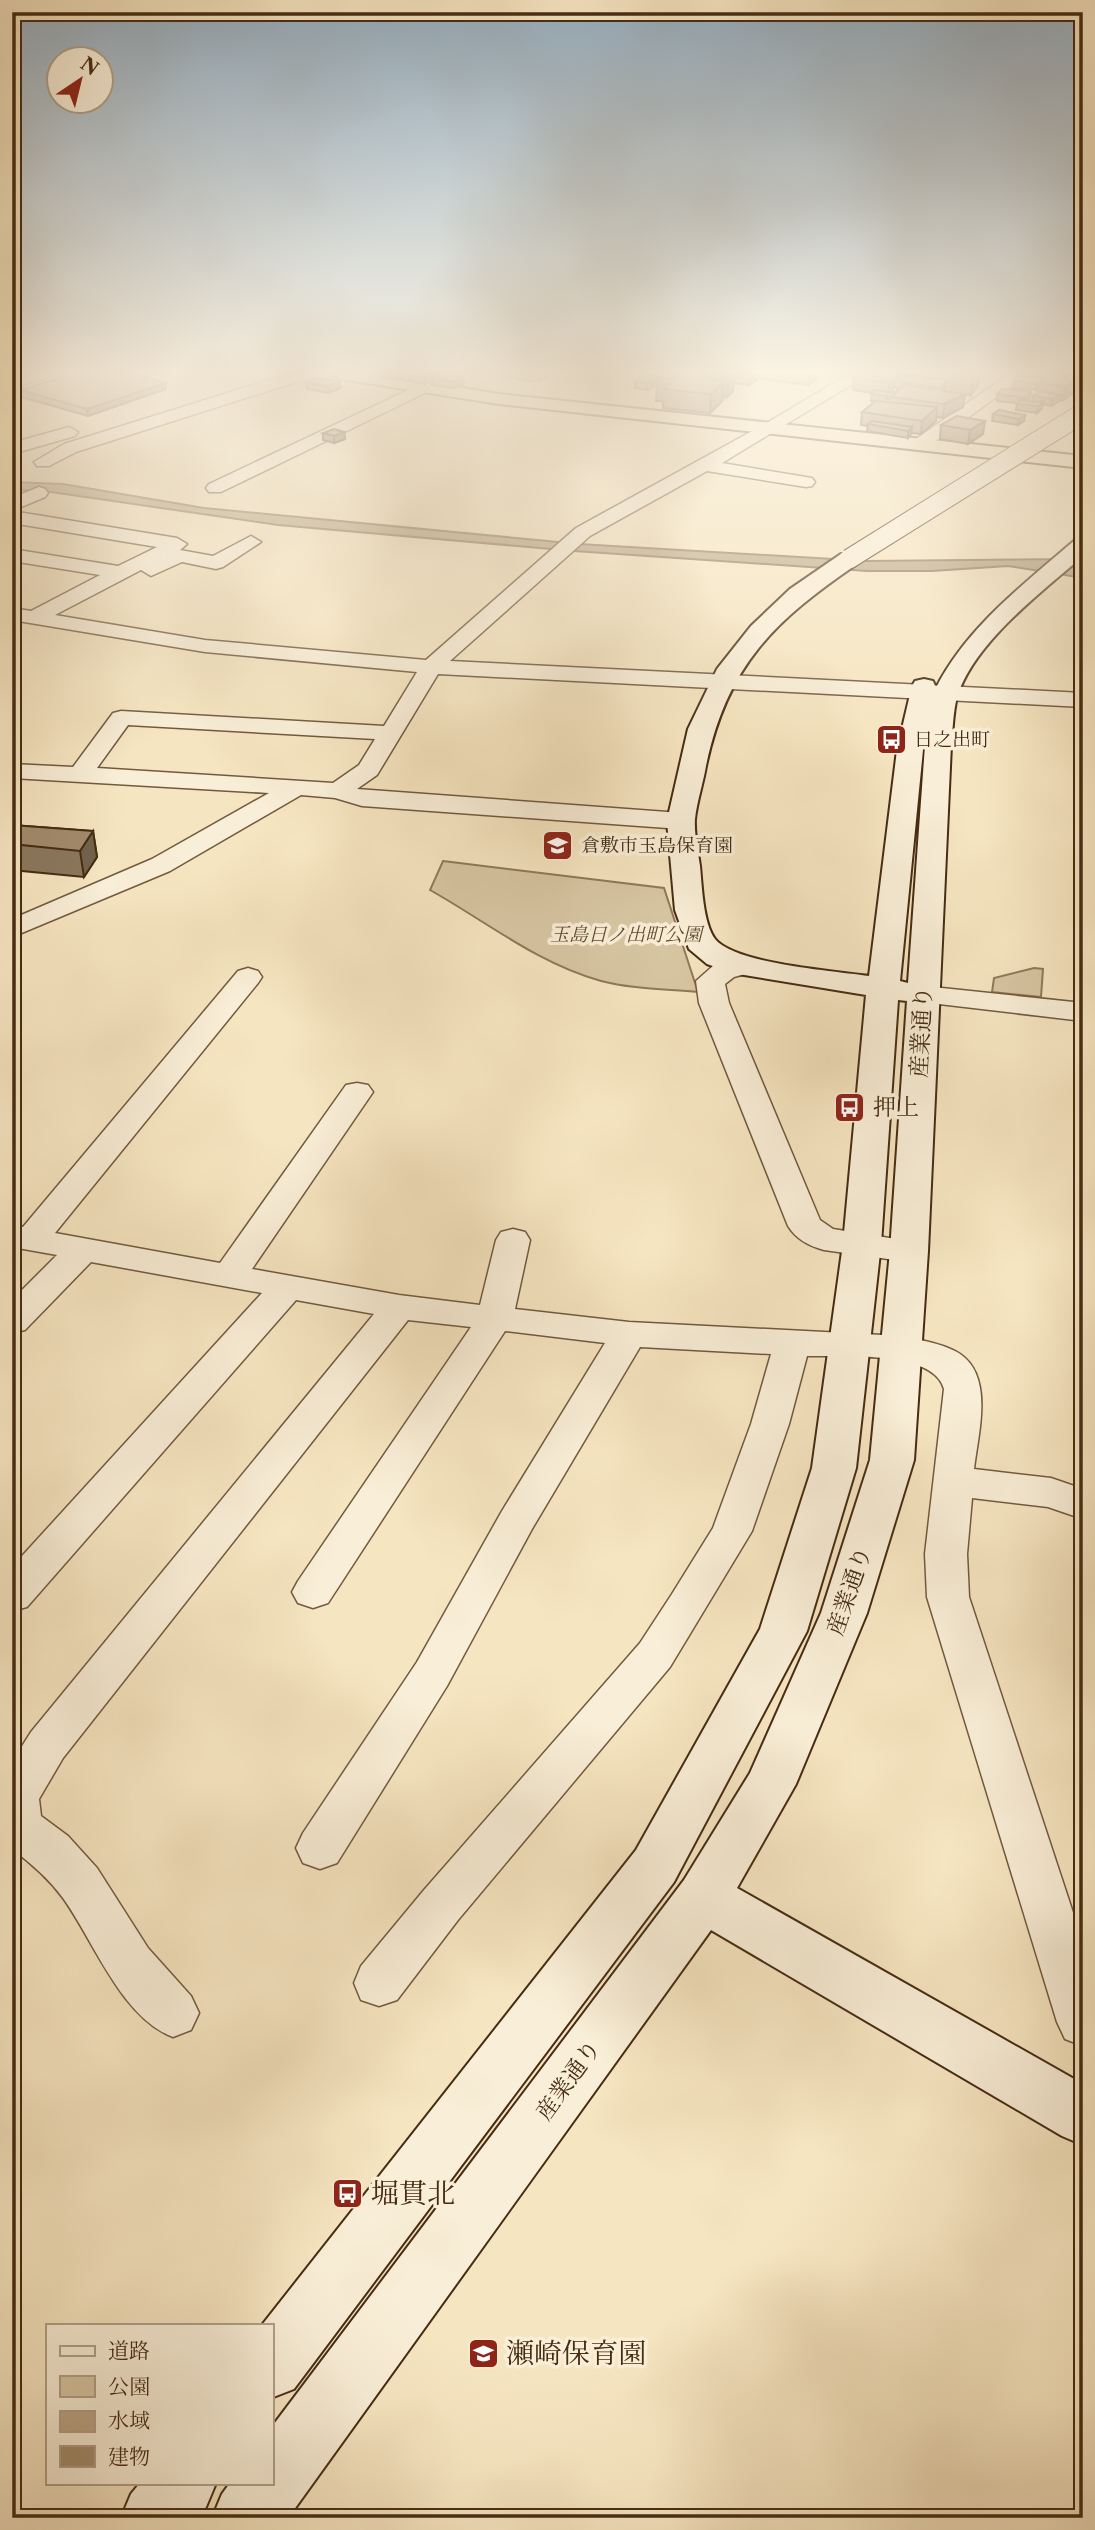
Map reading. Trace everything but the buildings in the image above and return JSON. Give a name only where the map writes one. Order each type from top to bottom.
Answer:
[{"type":"street","points":[[338,791],[368,770],[431,667],[583,532],[655,492]]},
{"type":"street","points":[[956,492],[798,594],[759,631],[726,674],[702,729],[681,821],[690,910],[700,942],[718,957],[743,966],[903,991],[1083,1012]]},
{"type":"street","points":[[12,505],[38,493]]},
{"type":"street","points":[[79,528],[107,511]]},
{"type":"street","points":[[12,531],[22,519],[177,544],[171,554],[32,618]]},
{"type":"street","name":"産業通り","points":[[273,2363],[655,1866],[783,1631],[834,1468],[862,1244],[903,991],[938,744],[934,692],[954,676],[987,633],[1028,593],[1083,525]]},
{"type":"street","points":[[32,618],[122,573],[171,554],[216,563],[251,542]]},
{"type":"street","points":[[12,555],[122,573]]},
{"type":"street","points":[[32,618],[205,646],[431,667],[1083,701]]},
{"type":"street","points":[[80,775],[121,718],[391,733]]},
{"type":"street","points":[[12,771],[297,787],[338,791],[362,799],[681,821]]},
{"type":"street","points":[[12,929],[161,865],[297,787]]},
{"type":"street","points":[[743,966],[724,971],[710,981],[714,1003],[805,1226],[824,1239],[909,1251]]},
{"type":"street","points":[[22,1238],[248,977]]},
{"type":"street","name":"産業通り","points":[[273,2481],[703,1897],[771,1784],[844,1612],[892,1460],[909,1251],[903,991]]},
{"type":"street","points":[[230,1275],[356,1092]]},
{"type":"street","points":[[22,1238],[399,1307],[629,1334],[902,1348],[937,1357],[956,1368],[962,1378],[963,1389],[946,1554],[948,1597],[1083,2022]]},
{"type":"street","points":[[313,1592],[495,1319],[513,1240]]},
{"type":"street","points":[[12,1321],[84,1249]]},
{"type":"street","points":[[12,1595],[288,1287]]},
{"type":"street","points":[[173,2013],[130,1964],[80,1883],[51,1851],[18,1826],[16,1797],[47,1745],[399,1307]]},
{"type":"street","points":[[320,1848],[432,1674],[516,1522],[629,1334]]},
{"type":"street","points":[[379,1983],[655,1655],[681,1616],[732,1531],[770,1424],[793,1341]]},
{"type":"street","points":[[954,1481],[1051,1493],[1083,1504]]},
{"type":"street","points":[[703,1897],[1083,2116]]},
{"type":"street","points":[[155,2518],[180,2484]]},
{"type":"street","name":"産業通り","points":[[246,2518],[271,2484]]},
{"type":"green space","name":"玉島日ノ出町公園","points":[[443,861],[664,888],[698,992],[613,984],[555,964],[430,890]]},
{"type":"green space","points":[[1034,968],[1043,969],[1041,997],[992,992],[994,978]]},
{"type":"water","points":[[51,492],[110,492],[204,508],[579,544],[867,561],[1083,559],[1083,572],[1077,577],[1008,566],[932,571],[867,571],[574,551],[278,525]]},
{"type":"place","name":"日之出町","points":[[891,739]]},
{"type":"place","name":"倉敷市玉島保育園","points":[[558,845]]},
{"type":"place","name":"押上","points":[[850,1107]]},
{"type":"place","name":"堀貫北","points":[[348,2193]]},
{"type":"place","name":"瀬崎保育園","points":[[483,2353]]}]
